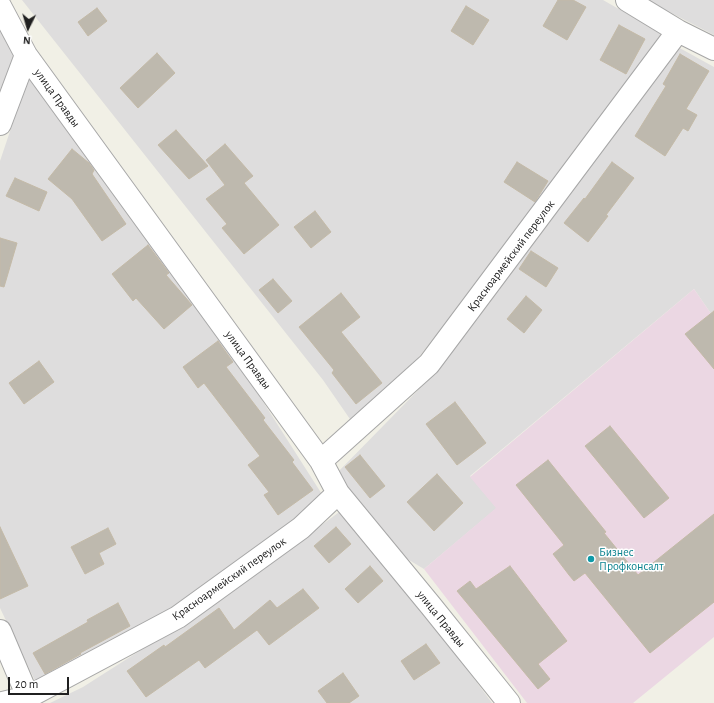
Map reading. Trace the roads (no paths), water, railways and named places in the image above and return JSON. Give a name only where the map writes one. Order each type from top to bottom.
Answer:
[{"type":"street","points":[[627,0],[678,31],[714,48]]},
{"type":"street","name":"улица Правды","points":[[0,6],[26,55],[321,461],[338,493],[432,606],[509,703]]},
{"type":"street","name":"Красноармейский переулок","points":[[321,461],[429,364],[678,31]]},
{"type":"street","points":[[0,124],[26,55]]},
{"type":"street","name":"Красноармейский переулок","points":[[2,703],[28,697],[178,617],[300,528],[338,493]]},
{"type":"street","points":[[0,631],[28,697]]},
{"type":"place","name":"Бизнес Профконсалт","points":[[591,559]]}]
